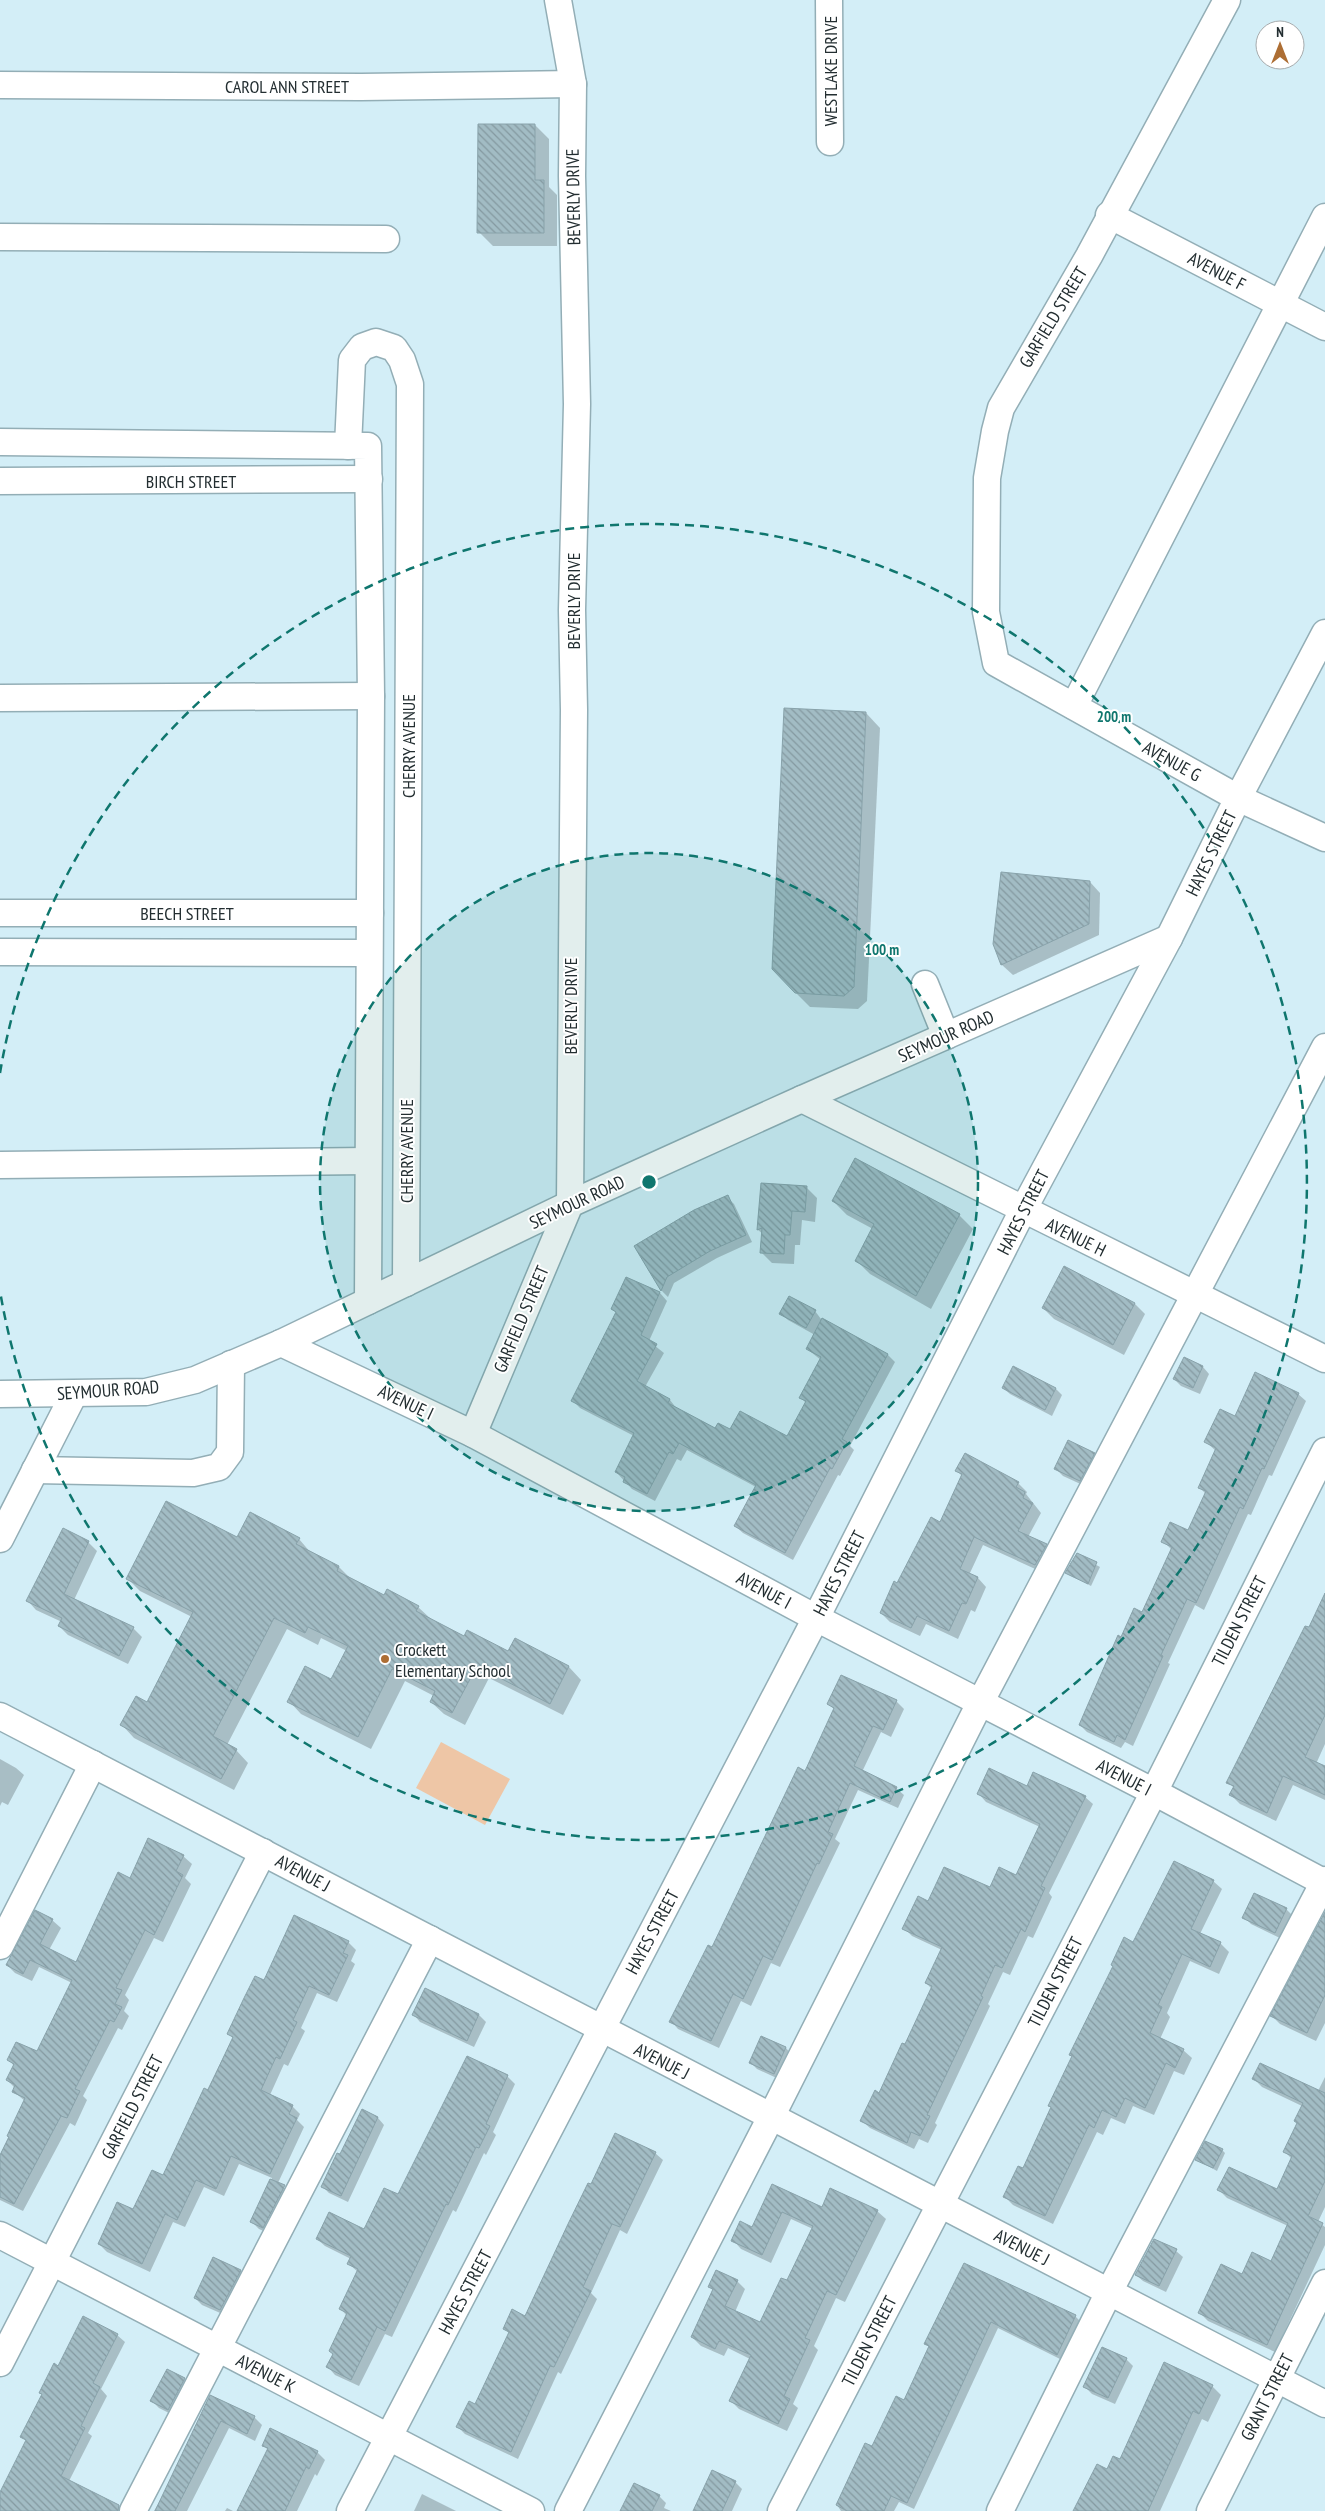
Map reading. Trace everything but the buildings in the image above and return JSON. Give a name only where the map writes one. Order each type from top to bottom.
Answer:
[{"type":"street","name":"BEVERLY DRIVE","points":[[558,0],[573,84],[572,176],[577,404],[572,610],[574,710],[570,1204]]},
{"type":"street","name":"WESTLAKE DRIVE","points":[[829,0],[830,142]]},
{"type":"street","name":"GARFIELD STREET","points":[[996,663],[986,612],[987,478],[994,431],[1001,408],[1089,256],[1109,215],[1227,0]]},
{"type":"street","name":"CAROL ANN STREET","points":[[0,85],[361,86],[573,84]]},
{"type":"street","name":"AVENUE F","points":[[1109,215],[1325,327]]},
{"type":"street","points":[[1074,706],[1325,217]]},
{"type":"street","points":[[0,237],[386,240]]},
{"type":"street","name":"CHERRY AVENUE","points":[[368,1301],[368,953],[370,913],[371,696],[369,479],[358,446],[352,360],[362,347],[376,342],[394,348],[402,360],[410,384],[406,1283]]},
{"type":"street","name":"BIRCH STREET","points":[[358,446],[6,442],[7,481],[369,479]]},
{"type":"street","name":"HAYES STREET","points":[[350,2511],[816,1618],[1023,1210],[1169,938],[1238,798],[1325,633]]},
{"type":"street","name":"AVENUE G","points":[[996,663],[1238,798],[1325,838]]},
{"type":"street","points":[[0,698],[371,696]]},
{"type":"street","name":"BEECH STREET","points":[[368,953],[2,952],[2,913],[370,913]]},
{"type":"street","name":"SEYMOUR ROAD","points":[[0,1394],[146,1392],[195,1380],[281,1343],[570,1204],[802,1099],[1169,938]]},
{"type":"street","points":[[926,984],[946,1036]]},
{"type":"street","points":[[568,2511],[771,2117],[980,1703],[1196,1296],[1325,1047]]},
{"type":"street","name":"AVENUE H","points":[[802,1099],[1325,1359]]},
{"type":"street","points":[[0,1166],[368,1161]]},
{"type":"street","name":"GARFIELD STREET","points":[[473,1434],[570,1204]]},
{"type":"street","name":"AVENUE I","points":[[281,1343],[473,1434],[816,1618],[1325,1882]]},
{"type":"street","points":[[35,1470],[193,1473],[219,1467],[230,1452],[231,1364]]},
{"type":"street","points":[[0,1539],[74,1394]]},
{"type":"street","name":"TILDEN STREET","points":[[781,2511],[1154,1792],[1325,1450]]},
{"type":"street","name":"AVENUE J","points":[[0,1716],[1325,2404]]},
{"type":"street","points":[[0,1946],[93,1764]]},
{"type":"street","name":"GARFIELD STREET","points":[[0,2362],[263,1852]]},
{"type":"street","points":[[1000,2511],[1109,2292],[1325,1882]]},
{"type":"street","points":[[133,2511],[430,1939]]},
{"type":"street","name":"AVENUE K","points":[[0,2235],[532,2511]]},
{"type":"street","name":"GRANT STREET","points":[[1210,2511],[1325,2283]]},
{"type":"shaded area","points":[[441,1742],[510,1779],[485,1825],[416,1788]]},
{"type":"place","name":"Crockett Elementary School","points":[[385,1659]]}]
